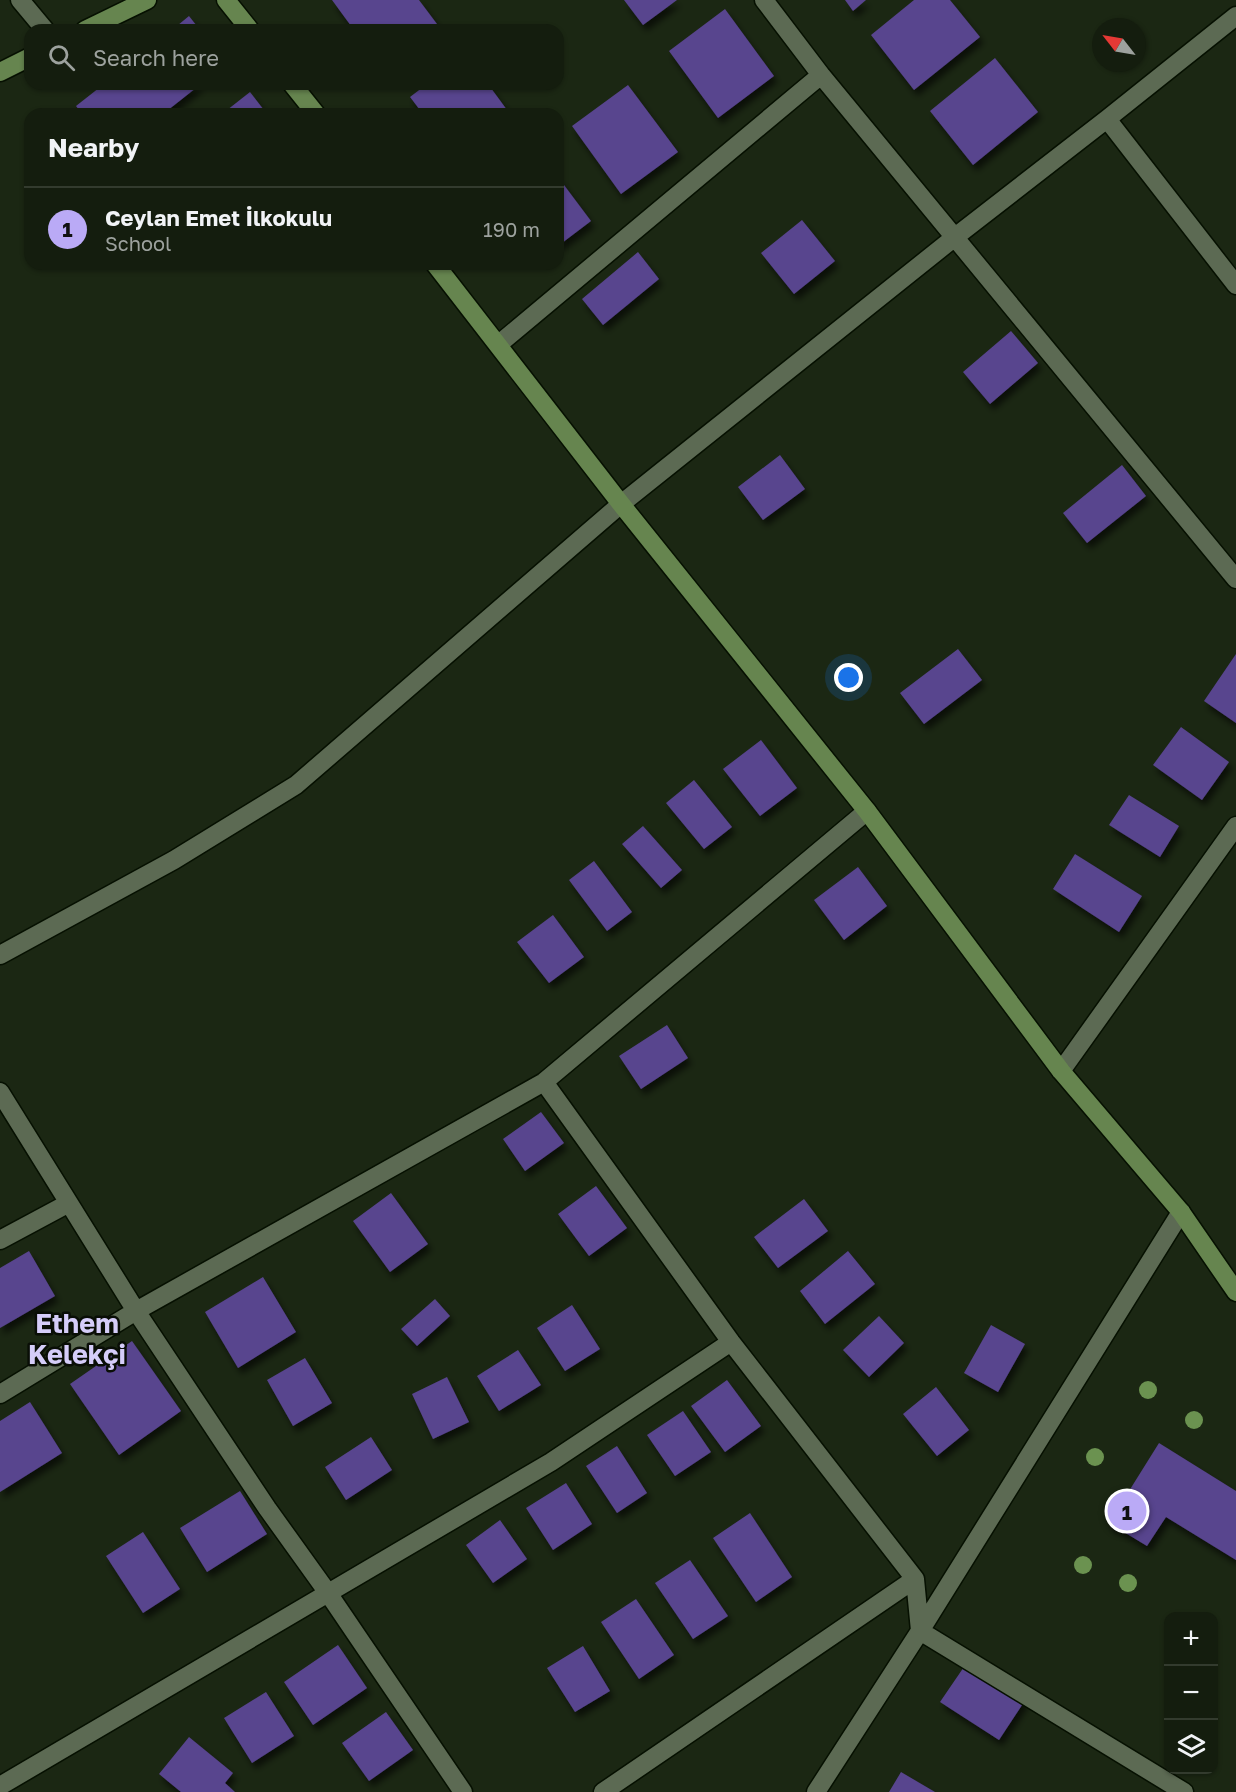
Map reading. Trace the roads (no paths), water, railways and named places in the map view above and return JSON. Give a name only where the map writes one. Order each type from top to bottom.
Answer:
[{"type":"street","points":[[20,0],[40,24]]},
{"type":"street","points":[[97,24],[147,0]]},
{"type":"street","points":[[226,0],[245,24]]},
{"type":"street","points":[[764,0],[821,75],[1236,579]]},
{"type":"street","points":[[0,955],[174,860],[296,785],[621,504],[1236,16]]},
{"type":"street","points":[[0,72],[24,60]]},
{"type":"street","points":[[499,344],[821,75]]},
{"type":"street","points":[[297,90],[311,108]]},
{"type":"street","points":[[1107,119],[1236,285]]},
{"type":"street","points":[[440,270],[621,504],[867,811],[1061,1071],[1181,1212],[1236,1292]]},
{"type":"street","points":[[0,1394],[136,1311],[544,1082],[867,811]]},
{"type":"street","points":[[1061,1071],[1236,826]]},
{"type":"street","points":[[544,1082],[731,1342],[915,1580],[920,1631]]},
{"type":"street","points":[[0,1092],[136,1311],[267,1508],[464,1792]]},
{"type":"street","points":[[0,1240],[69,1203]]},
{"type":"street","points":[[816,1792],[920,1631],[1181,1212]]},
{"type":"street","points":[[0,1786],[551,1461],[731,1342]]},
{"type":"street","points":[[603,1792],[915,1580]]},
{"type":"street","points":[[920,1631],[1184,1792]]},
{"type":"place","name":"Ceylan Emet İlkokulu","points":[[1127,1511]]},
{"type":"district","name":"Ethem Kelekçi","points":[[77,1338]]}]
